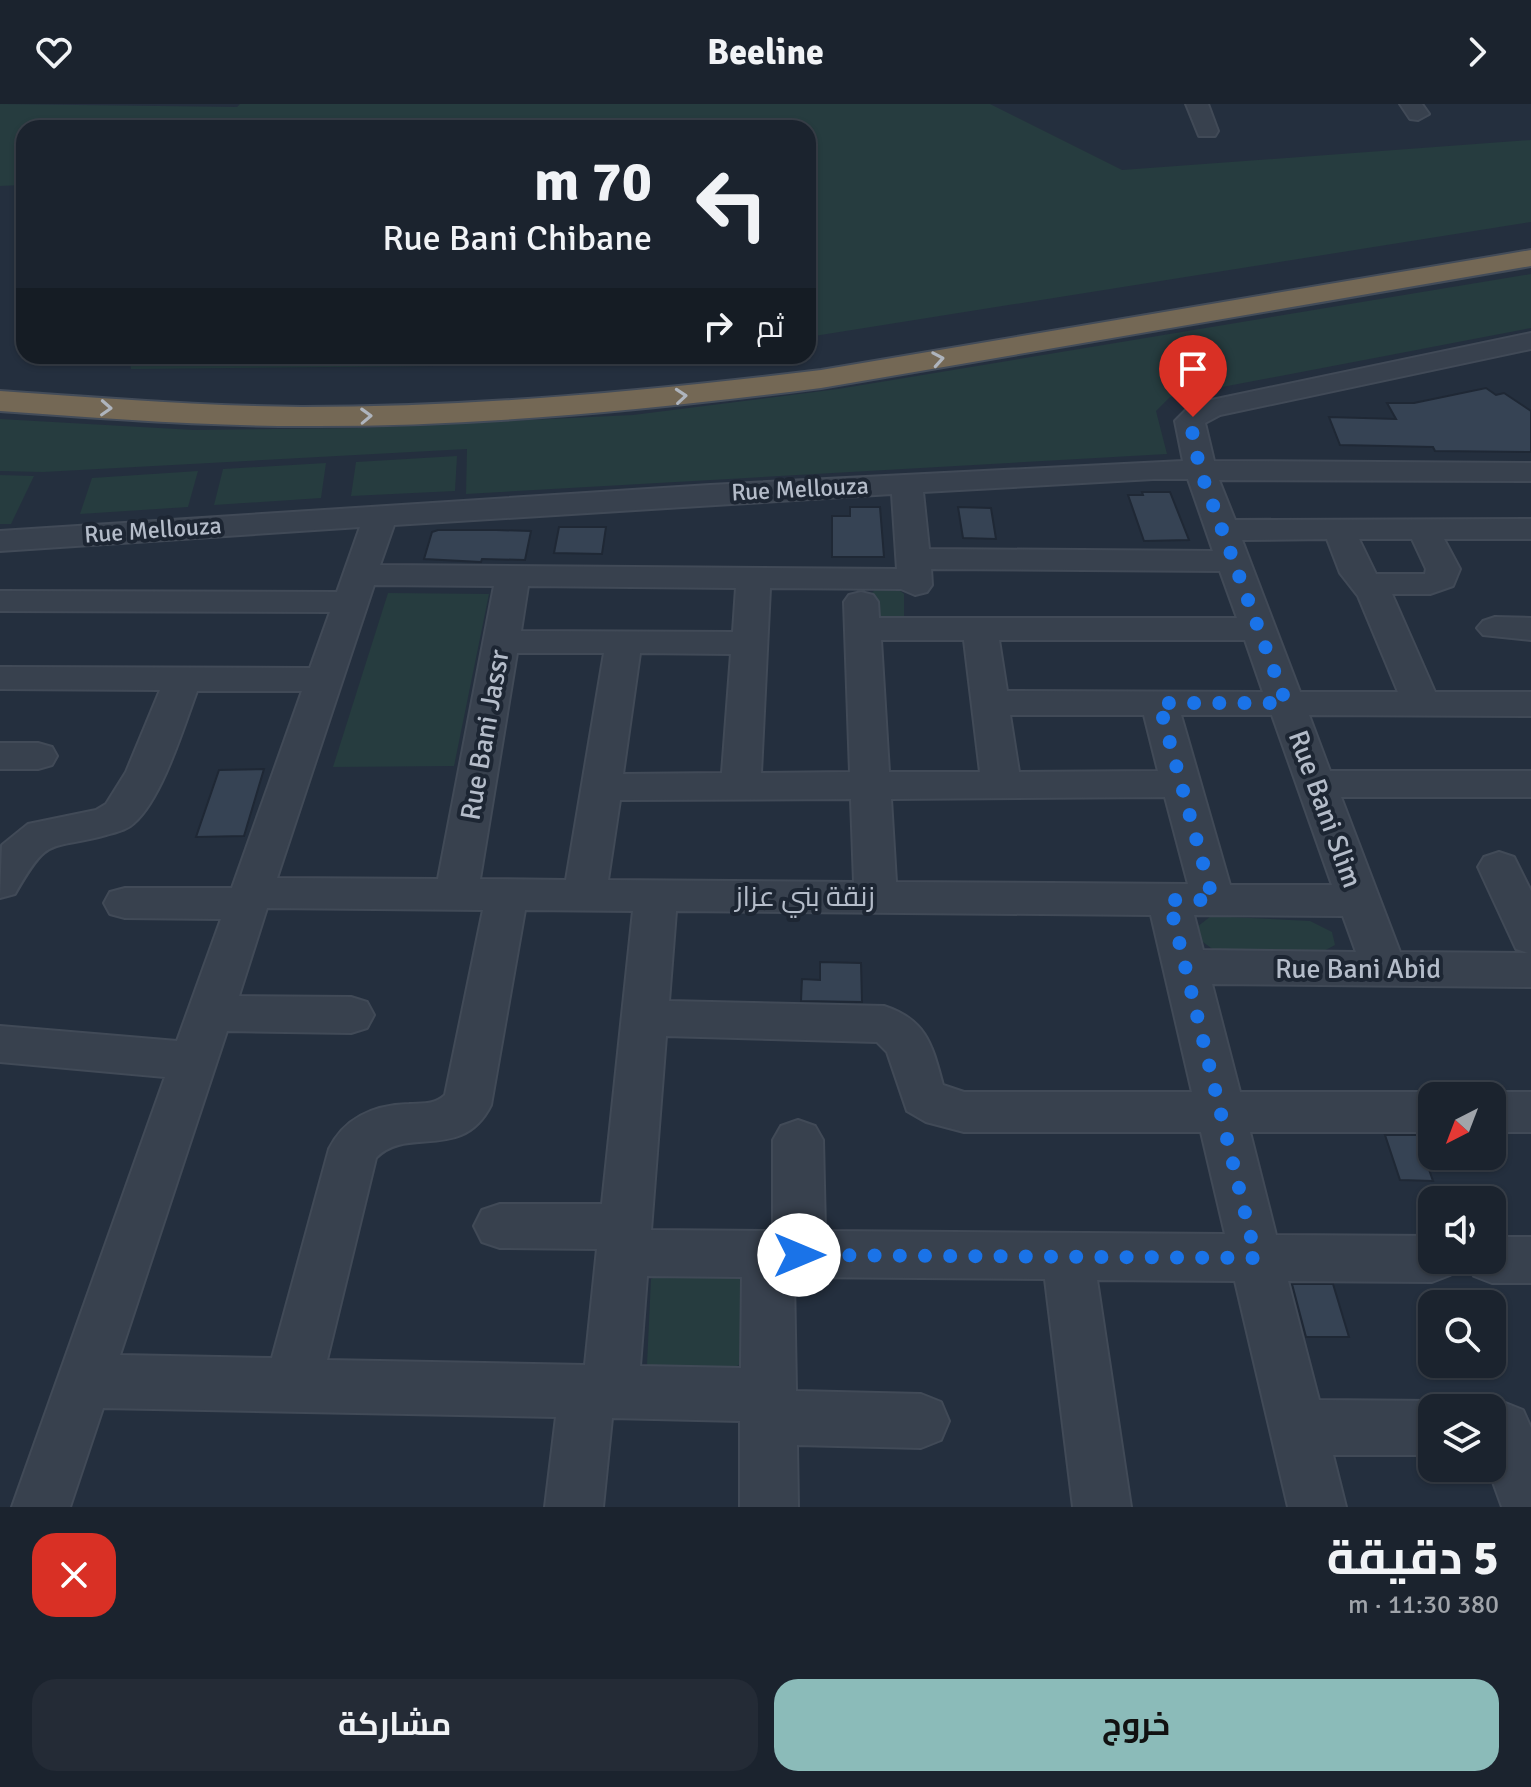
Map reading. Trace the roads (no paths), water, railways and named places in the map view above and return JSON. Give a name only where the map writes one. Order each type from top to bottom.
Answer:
[{"type":"highway","points":[[816,356],[1531,239]]},
{"type":"highway","points":[[0,401],[226,414],[328,416],[548,408],[721,392],[821,379],[1531,258]]},
{"type":"highway","points":[[1439,274],[1531,266]]},
{"type":"highway","points":[[0,380],[236,392],[330,392],[605,382],[756,364]]},
{"type":"street","points":[[1197,104],[1207,131]]},
{"type":"street","points":[[1200,470],[1190,421],[1205,410],[1531,341]]},
{"type":"street","name":"Rue Mellouza","points":[[0,541],[381,514],[907,483],[1200,470],[1531,472]]},
{"type":"street","name":"Rue Bani Slim","points":[[1200,470],[1384,969]]},
{"type":"street","points":[[1490,472],[1529,532]]},
{"type":"street","points":[[907,483],[919,629]]},
{"type":"street","points":[[41,1507],[381,514]]},
{"type":"street","points":[[1368,584],[1430,584],[1441,579],[1443,569],[1423,529]]},
{"type":"street","points":[[0,601],[356,588],[513,576],[860,579],[914,569],[1228,546],[1339,530],[1529,532]]},
{"type":"street","points":[[1339,530],[1357,573],[1368,584],[1422,704]]},
{"type":"street","name":"Rue Bani Jassr","points":[[456,895],[513,576]]},
{"type":"street","points":[[741,786],[754,578]]},
{"type":"street","points":[[860,579],[876,898]]},
{"type":"street","points":[[1495,628],[1531,629]]},
{"type":"street","points":[[862,629],[1258,629]]},
{"type":"street","points":[[980,629],[1001,784]]},
{"type":"street","points":[[501,642],[750,643]]},
{"type":"street","points":[[585,896],[624,642]]},
{"type":"street","points":[[0,678],[324,680]]},
{"type":"street","points":[[0,883],[19,849],[37,834],[104,822],[128,807],[183,679]]},
{"type":"street","points":[[990,703],[1531,704]]},
{"type":"street","points":[[1159,703],[1181,784],[1191,900],[1186,967],[1317,1507]]},
{"type":"street","points":[[602,787],[1181,784]]},
{"type":"street","points":[[1316,784],[1531,784]]},
{"type":"street","points":[[1499,867],[1531,938]]},
{"type":"street","name":"زنقة بني عزاز","points":[[125,903],[456,895],[1359,901]]},
{"type":"street","points":[[293,1385],[354,1149],[362,1138],[379,1126],[389,1123],[438,1123],[459,1114],[467,1105],[507,895]]},
{"type":"street","points":[[574,1507],[599,1391],[624,1240],[656,896]]},
{"type":"street","name":"Rue Bani Abid","points":[[1186,967],[1531,970]]},
{"type":"street","points":[[210,1013],[351,1015]]},
{"type":"street","points":[[645,1018],[884,1024],[895,1029],[909,1043],[924,1097],[954,1111],[1418,1112]]},
{"type":"street","points":[[1,1048],[194,1061]]},
{"type":"street","points":[[1506,1112],[1531,1112]]},
{"type":"street","points":[[769,1507],[769,1406],[798,1140]]},
{"type":"street","points":[[500,1226],[784,1255],[1418,1259]]},
{"type":"street","points":[[1068,1257],[1102,1507]]},
{"type":"street","points":[[1506,1260],[1531,1260]]},
{"type":"street","points":[[84,1381],[599,1391],[921,1421]]},
{"type":"street","points":[[1297,1427],[1418,1428]]},
{"type":"street","points":[[1509,1429],[1531,1507]]}]
